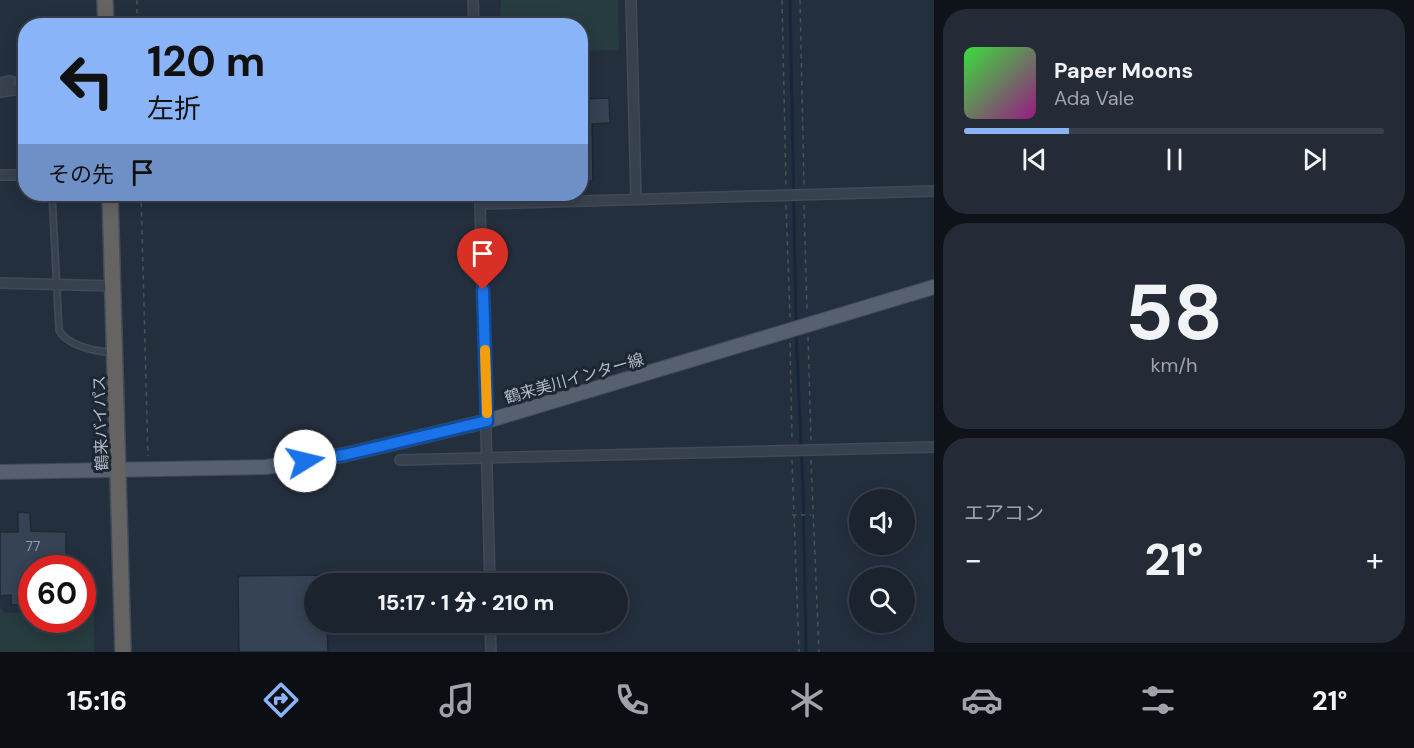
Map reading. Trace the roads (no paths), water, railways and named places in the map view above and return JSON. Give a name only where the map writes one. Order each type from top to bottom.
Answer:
[{"type":"highway","points":[[105,0],[105,18]]},
{"type":"highway","name":"鶴来バイパス","points":[[110,201],[123,652]]},
{"type":"main road","name":"鶴来美川インター線","points":[[0,472],[266,467],[344,455],[487,421],[934,287]]},
{"type":"street","points":[[473,0],[474,18]]},
{"type":"street","points":[[631,0],[636,199]]},
{"type":"street","points":[[0,92],[18,89]]},
{"type":"street","points":[[0,175],[18,175]]},
{"type":"street","points":[[588,201],[934,191]]},
{"type":"street","points":[[479,201],[487,421],[489,573]]},
{"type":"street","points":[[480,204],[574,201]]},
{"type":"street","points":[[0,283],[114,286]]},
{"type":"street","points":[[400,460],[934,447]]},
{"type":"street","points":[[490,633],[491,652]]},
{"type":"lane","points":[[52,201],[62,335],[98,352],[116,352]]},
{"type":"waterway","points":[[790,0],[796,323]]},
{"type":"waterway","points":[[796,333],[803,486],[806,652]]},
{"type":"tunnel","points":[[10,81],[18,80]]}]
